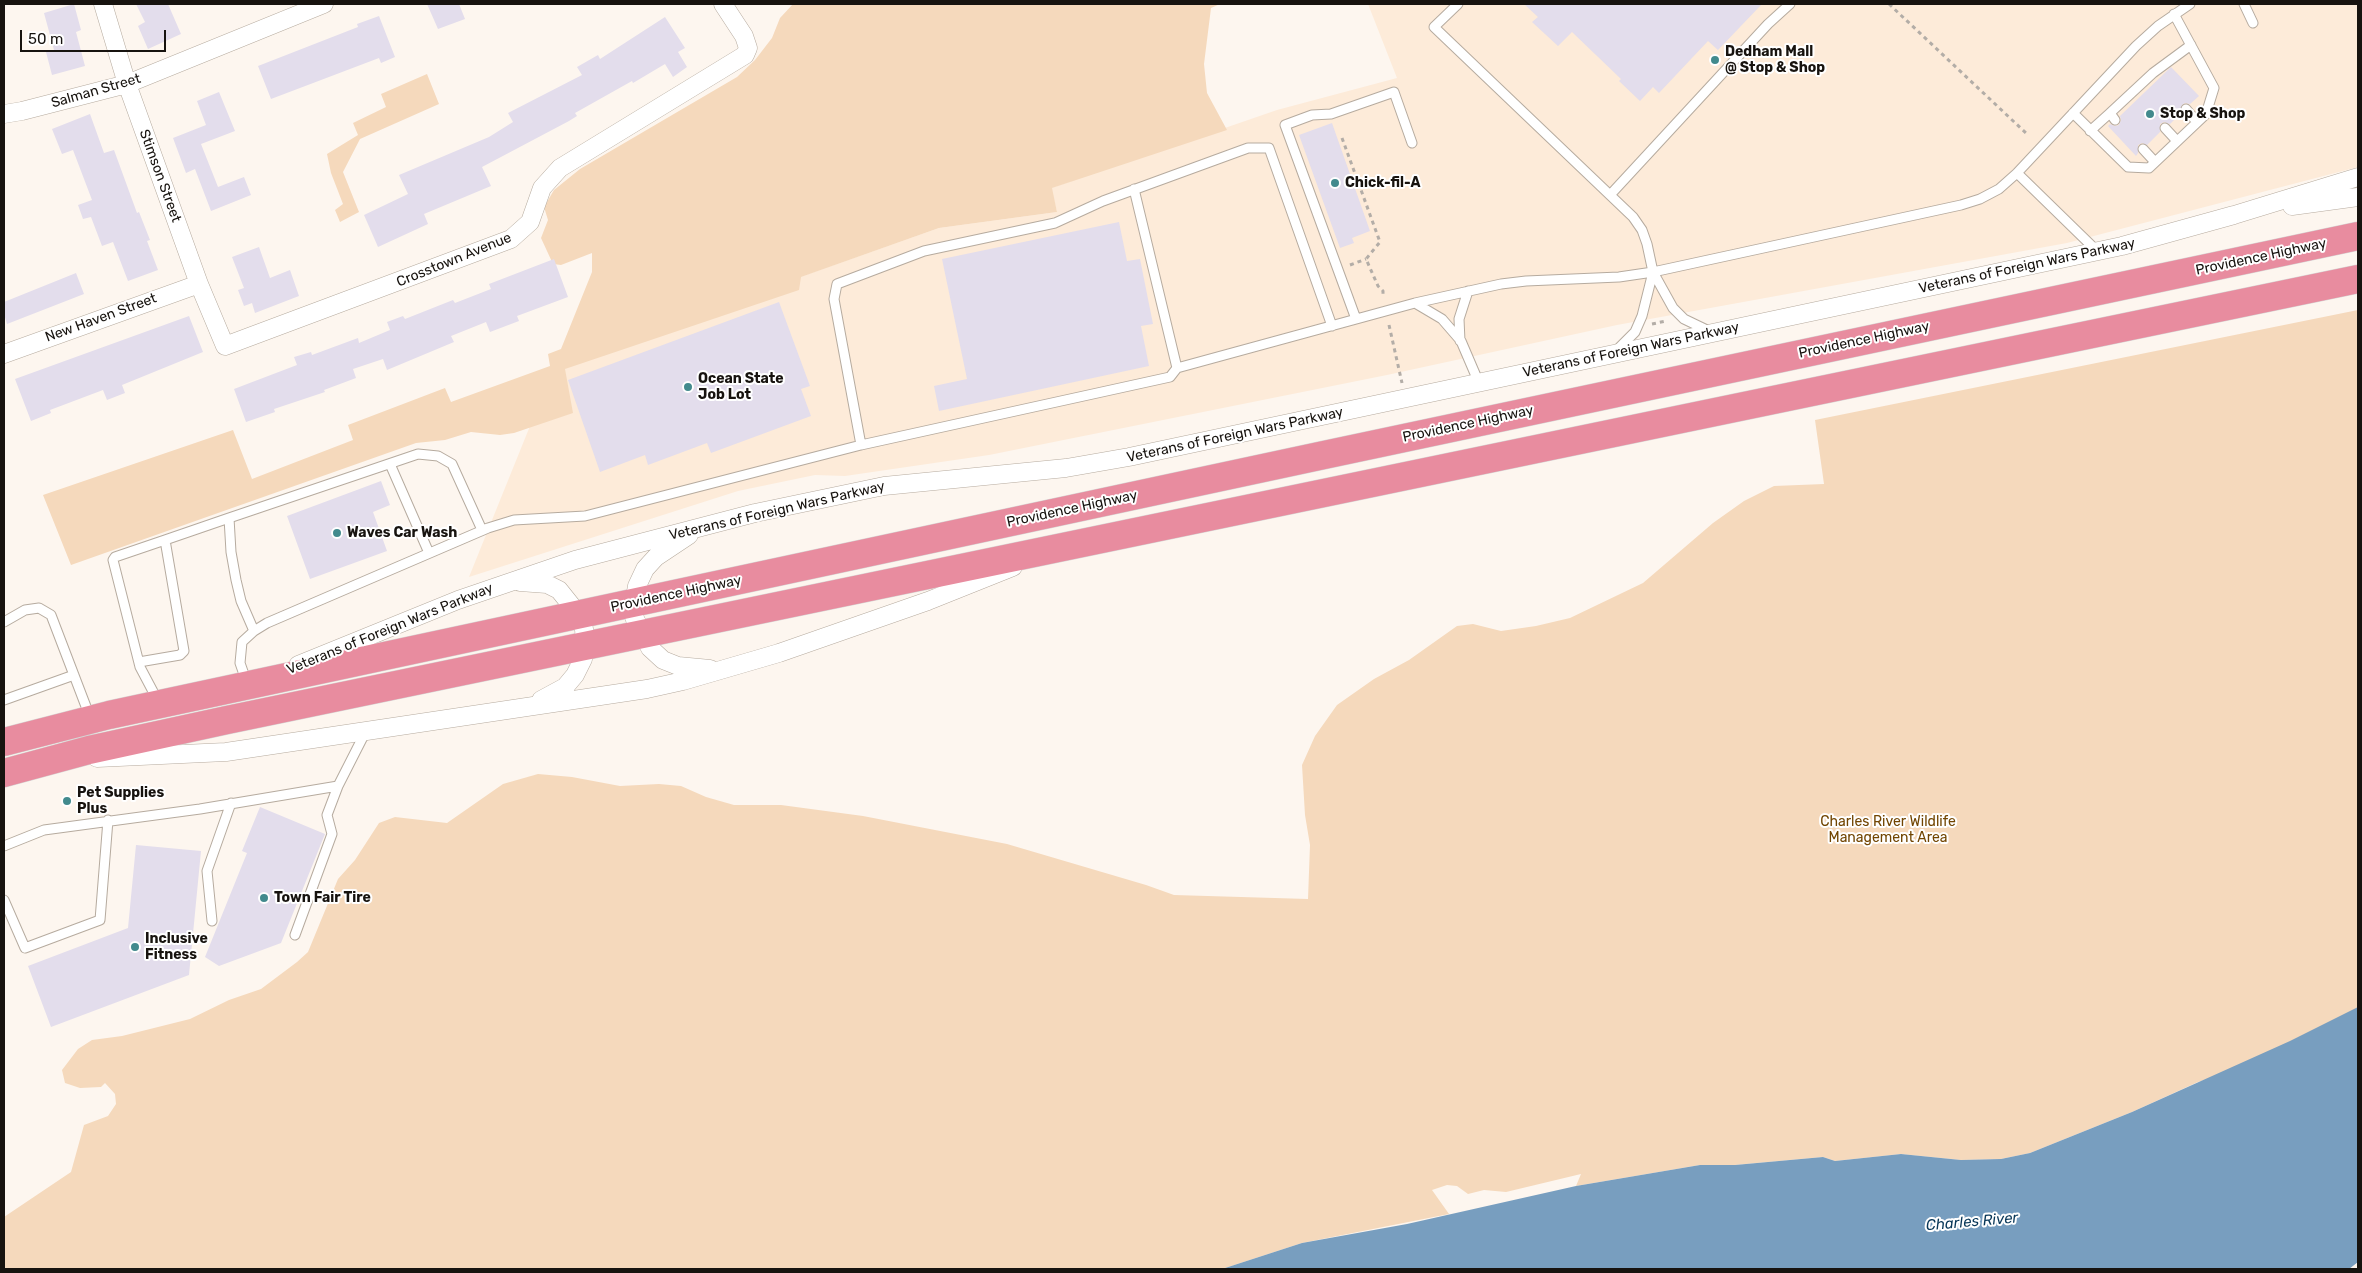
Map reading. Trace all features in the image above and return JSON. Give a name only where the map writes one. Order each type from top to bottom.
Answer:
[{"type":"highway","name":"Providence Highway","points":[[579,615],[2358,236]]},
{"type":"highway","points":[[4,773],[55,758],[585,645],[2358,279]]},
{"type":"highway","name":"Veterans of Foreign Wars Parkway","points":[[4,742],[91,720],[579,615]]},
{"type":"street","name":"Stimson Street","points":[[103,4],[127,84],[199,284],[225,346]]},
{"type":"street","name":"Salman Street","points":[[4,114],[127,84],[324,4]]},
{"type":"street","name":"Crosstown Avenue","points":[[225,346],[511,239],[530,222],[542,188],[560,168],[745,55],[748,48],[744,36],[723,4]]},
{"type":"street","name":"Veterans of Foreign Wars Parkway","points":[[248,686],[392,626],[496,586],[575,560],[709,525],[821,498],[884,486],[1098,463],[1479,383],[2097,251],[2234,215],[2358,177]]},
{"type":"street","name":"Veterans of Foreign Wars Parkway","points":[[2234,215],[2358,197]]},
{"type":"street","name":"New Haven Street","points":[[4,354],[199,284]]},
{"type":"street","points":[[709,525],[685,537],[656,557],[645,569],[637,586],[634,617],[641,634],[650,648],[664,660],[678,666],[696,669],[727,669]]},
{"type":"street","points":[[55,758],[199,754],[270,746],[647,689],[727,669],[928,601],[1064,546]]},
{"type":"street","points":[[496,586],[522,582],[547,584],[559,590],[579,615],[584,628],[585,645],[583,659],[575,675],[565,687],[551,696],[519,708]]},
{"type":"lane","points":[[1458,4],[1434,27],[1633,217],[1642,230],[1653,272],[1663,293],[1682,318],[1714,333]]},
{"type":"lane","points":[[1610,194],[1768,24],[1790,4]]},
{"type":"lane","points":[[248,686],[240,662],[242,642],[254,631],[267,623],[482,530],[514,520],[585,516],[861,445],[1155,381],[1170,377],[1178,368],[1415,303],[1468,291],[1518,282],[1618,277],[1653,272],[1961,205],[1999,189],[2017,173],[2136,46],[2174,14],[2190,4]]},
{"type":"lane","points":[[2244,4],[2253,23]]},
{"type":"lane","points":[[2073,113],[2128,167],[2148,168],[2206,114],[2214,88],[2174,14]]},
{"type":"lane","points":[[2090,131],[2113,116],[2190,46]]},
{"type":"lane","points":[[1356,319],[1285,125],[1312,115],[1331,114],[1394,92],[1412,143]]},
{"type":"lane","points":[[2186,109],[2197,122]]},
{"type":"lane","points":[[2165,128],[2177,141]]},
{"type":"lane","points":[[861,445],[834,299],[837,284],[924,251],[1055,223],[1104,200],[1248,148],[1269,148],[1332,326]]},
{"type":"lane","points":[[2143,149],[2155,162]]},
{"type":"lane","points":[[2017,173],[2097,251]]},
{"type":"lane","points":[[1134,189],[1178,368]]},
{"type":"lane","points":[[1611,355],[1634,332],[1642,316],[1653,272]]},
{"type":"lane","points":[[1460,341],[1459,319],[1468,291]]},
{"type":"lane","points":[[1415,303],[1442,319],[1460,341],[1479,383]]},
{"type":"lane","points":[[159,705],[139,662],[113,560],[115,557],[418,454],[438,456],[452,464],[482,530]]},
{"type":"lane","points":[[390,464],[429,553]]},
{"type":"lane","points":[[229,518],[231,552],[240,601],[254,631]]},
{"type":"lane","points":[[139,662],[180,655],[184,651],[165,540]]},
{"type":"lane","points":[[4,622],[24,610],[39,608],[51,615],[91,720]]},
{"type":"lane","points":[[4,700],[74,674]]},
{"type":"lane","points":[[295,935],[332,834],[328,815],[338,786],[366,730]]},
{"type":"lane","points":[[4,846],[44,830],[200,809],[338,786]]},
{"type":"lane","points":[[212,921],[207,871],[231,803]]},
{"type":"lane","points":[[4,900],[25,948],[100,920],[108,820]]},
{"type":"path","points":[[1889,4],[2028,135]]},
{"type":"path","points":[[1342,138],[1380,242],[1366,259],[1346,267]]},
{"type":"path","points":[[1366,259],[1378,286],[1383,291],[1383,298]]},
{"type":"path","points":[[1650,324],[1666,321]]},
{"type":"path","points":[[1389,325],[1402,383]]},
{"type":"shaded area","points":[[1368,4],[2358,4],[2358,167],[2067,243],[1617,325],[1387,375],[989,455],[845,476],[815,475],[738,491],[469,577],[551,374],[800,277],[939,228],[1057,212],[1051,188],[1277,110],[1397,78]]},
{"type":"green space","points":[[793,4],[1220,4],[1211,8],[1204,64],[1207,93],[1227,130],[1052,188],[1057,212],[939,228],[801,277],[799,290],[565,369],[573,413],[514,433],[500,435],[471,432],[445,440],[416,443],[71,565],[43,495],[233,430],[252,479],[353,440],[348,425],[445,388],[451,402],[550,366],[548,354],[561,349],[592,272],[592,253],[561,265],[553,264],[541,238],[548,220],[544,207],[554,190],[580,169],[737,77],[755,60],[772,38],[780,18]]},
{"type":"green space","points":[[427,74],[439,104],[360,139],[343,172],[359,212],[340,222],[335,210],[343,204],[331,173],[327,154],[358,135],[353,123],[386,107],[381,94]]},
{"type":"green space","name":"Charles River Wildlife Management Area","points":[[2358,310],[2358,1007],[2226,1073],[2198,1082],[2132,1112],[2030,1153],[2001,1159],[1961,1160],[1901,1154],[1835,1161],[1823,1157],[1735,1165],[1700,1165],[1576,1186],[1581,1174],[1506,1192],[1484,1190],[1468,1194],[1457,1186],[1447,1185],[1432,1190],[1449,1214],[1302,1243],[1222,1269],[6,1269],[4,1266],[4,1217],[71,1172],[84,1125],[108,1116],[116,1104],[115,1094],[105,1083],[101,1087],[80,1088],[65,1083],[62,1070],[78,1049],[92,1040],[122,1036],[190,1019],[229,1000],[261,989],[297,962],[308,952],[338,879],[355,860],[379,823],[395,817],[447,823],[503,784],[538,774],[572,777],[620,786],[659,784],[681,786],[706,797],[734,805],[781,805],[863,816],[1007,844],[1174,895],[1308,899],[1310,845],[1305,815],[1302,765],[1315,736],[1337,705],[1374,679],[1409,660],[1457,626],[1473,624],[1501,631],[1536,626],[1570,618],[1643,583],[1713,523],[1744,501],[1774,486],[1824,484],[1815,420]]},
{"type":"water","name":"Charles River","points":[[2358,1007],[2358,1262],[2349,1269],[1222,1269],[1302,1243],[1407,1224],[1576,1186],[1700,1165],[1735,1165],[1823,1157],[1835,1161],[1901,1154],[1961,1160],[2001,1159],[2030,1153],[2132,1112],[2290,1041]]},
{"type":"building","points":[[74,4],[81,30],[76,32],[85,66],[52,75],[46,52],[54,50],[44,13]]},
{"type":"building","points":[[136,4],[168,4],[181,34],[148,49],[138,26],[145,22]]},
{"type":"building","points":[[427,4],[459,4],[465,19],[438,29]]},
{"type":"building","points":[[1524,4],[1762,4],[1718,50],[1708,41],[1659,93],[1653,87],[1640,101],[1619,81],[1621,79],[1572,32],[1558,46],[1532,22],[1538,17]]},
{"type":"building","points":[[379,16],[395,57],[381,63],[379,58],[271,99],[258,66],[358,27],[357,24]]},
{"type":"building","points":[[665,17],[685,48],[678,52],[687,67],[673,77],[665,64],[575,113],[577,116],[569,121],[482,167],[491,186],[424,214],[428,224],[378,247],[364,215],[408,194],[399,175],[489,137],[513,122],[508,113],[582,75],[577,67],[598,55],[600,59]]},
{"type":"building","name":"Stop & Shop","points":[[2171,67],[2199,96],[2190,104],[2185,103],[2182,105],[2181,113],[2170,124],[2164,122],[2160,124],[2160,132],[2147,145],[2142,143],[2138,145],[2136,156],[2108,126],[2110,124],[2119,125],[2120,116]]},
{"type":"building","points":[[219,92],[235,131],[201,144],[218,187],[244,177],[251,195],[211,211],[195,169],[186,173],[173,138],[206,125],[197,101]]},
{"type":"building","points":[[90,114],[104,153],[114,150],[137,213],[139,212],[150,240],[147,241],[158,270],[128,281],[113,242],[102,246],[91,217],[83,219],[78,205],[92,200],[73,150],[62,154],[52,129]]},
{"type":"building","name":"Chick-fil-A","points":[[1332,123],[1370,231],[1352,238],[1354,243],[1340,248],[1299,135]]},
{"type":"building","points":[[1119,222],[1127,261],[1140,259],[1153,324],[1141,326],[1149,366],[939,411],[934,386],[967,379],[942,259]]},
{"type":"building","points":[[259,247],[270,278],[290,270],[299,296],[255,313],[252,303],[244,306],[238,290],[244,288],[232,257]]},
{"type":"building","points":[[554,259],[568,297],[517,316],[519,321],[490,332],[486,322],[451,336],[454,342],[387,370],[383,359],[353,369],[356,378],[324,390],[325,392],[274,409],[275,412],[246,422],[234,389],[297,365],[294,357],[311,352],[312,355],[358,338],[359,343],[390,330],[387,322],[403,316],[405,319],[453,300],[455,303],[491,289],[489,284]]},
{"type":"building","points":[[76,273],[84,294],[7,324],[4,314],[4,302]]},
{"type":"building","name":"Ocean State Job Lot","points":[[779,302],[810,386],[801,389],[811,416],[711,453],[707,443],[648,465],[645,455],[600,472],[568,380]]},
{"type":"building","points":[[189,316],[203,352],[122,385],[125,393],[107,400],[103,390],[50,410],[51,413],[31,421],[15,379]]},
{"type":"building","name":"Waves Car Wash","points":[[381,481],[390,505],[373,512],[387,551],[310,579],[287,516]]},
{"type":"building","name":"Town Fair Tire","points":[[260,807],[325,834],[281,943],[219,966],[205,957],[247,853],[242,851]]},
{"type":"building","name":"Inclusive Fitness","points":[[136,845],[201,851],[189,975],[51,1027],[28,966],[128,928]]},
{"type":"place","name":"Dedham Mall @ Stop & Shop","points":[[1715,60]]},
{"type":"place","name":"Stop & Shop","points":[[2150,114]]},
{"type":"place","name":"Chick-fil-A","points":[[1335,183]]},
{"type":"place","name":"Ocean State Job Lot","points":[[688,387]]},
{"type":"place","name":"Waves Car Wash","points":[[337,533]]},
{"type":"place","name":"Pet Supplies Plus","points":[[67,801]]},
{"type":"place","name":"Town Fair Tire","points":[[264,898]]},
{"type":"place","name":"Inclusive Fitness","points":[[135,947]]}]
